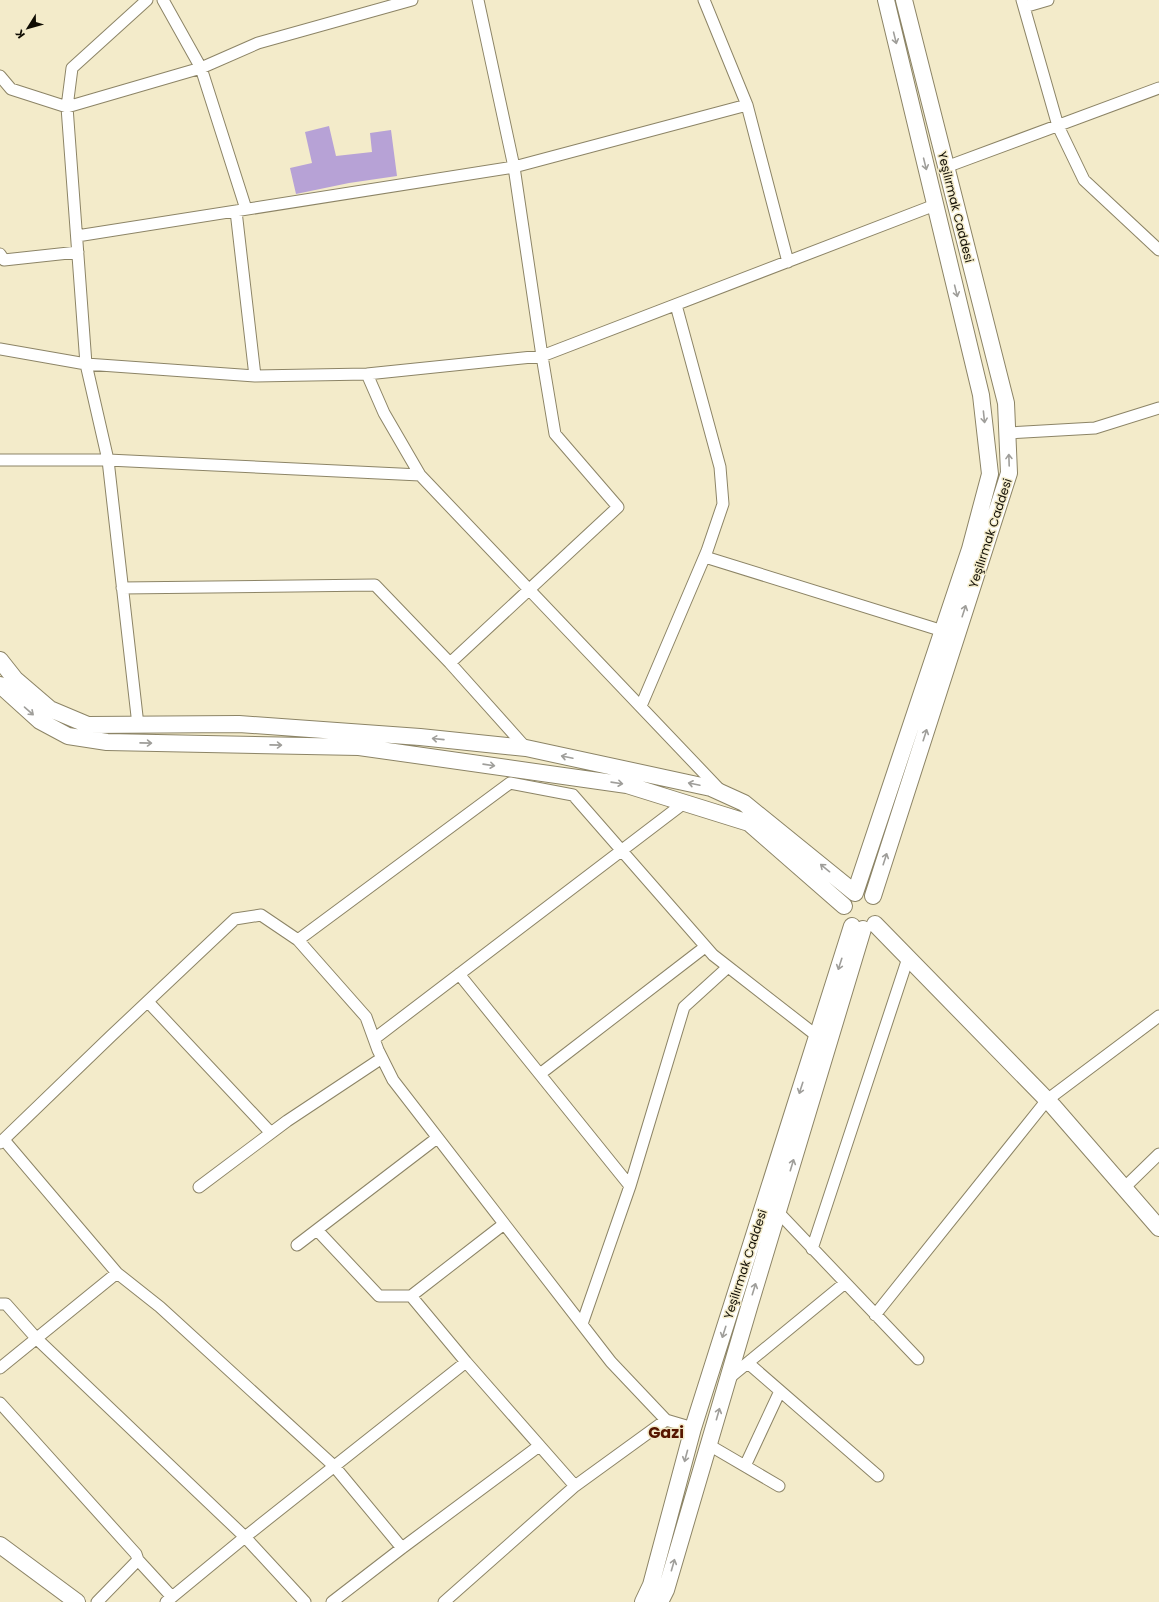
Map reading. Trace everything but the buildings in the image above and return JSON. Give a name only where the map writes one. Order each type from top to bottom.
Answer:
[{"type":"main road","name":"Yeşilırmak Caddesi","points":[[856,893],[970,549],[990,474],[981,395],[886,0]]},
{"type":"main road","name":"Yeşilırmak Caddesi","points":[[660,1602],[666,1590],[778,1212],[1009,473],[1006,403],[904,0]]},
{"type":"main road","points":[[0,660],[15,679],[50,709],[88,725],[239,724],[420,737],[526,748],[711,788],[744,803],[856,893]]},
{"type":"main road","points":[[0,685],[40,721],[68,736],[107,742],[359,746],[627,785],[749,823],[844,906]]},
{"type":"main road","points":[[870,916],[844,917],[844,906],[846,901],[856,893],[867,893],[870,916],[908,958],[1048,1100],[1159,1228]]},
{"type":"main road","name":"Yeşilırmak Caddesi","points":[[643,1602],[651,1585],[693,1428],[817,1036],[870,916]]},
{"type":"main road","points":[[0,1545],[77,1602]]},
{"type":"street","points":[[138,724],[108,460],[86,364],[67,107],[72,68],[147,0]]},
{"type":"street","points":[[164,0],[201,68],[241,210],[256,376]]},
{"type":"street","points":[[0,76],[11,89],[67,107],[201,68],[258,43],[412,0]]},
{"type":"street","points":[[450,663],[618,507],[555,434],[514,167],[478,0]]},
{"type":"street","points":[[704,0],[747,105],[788,262]]},
{"type":"street","points":[[1048,0],[1023,4],[1058,126],[1084,180],[1159,250]]},
{"type":"street","points":[[946,167],[1159,88]]},
{"type":"street","points":[[77,236],[514,167],[747,105]]},
{"type":"street","points":[[0,349],[86,364],[256,376],[367,374],[542,356],[935,205]]},
{"type":"street","points":[[0,254],[4,260],[78,252]]},
{"type":"street","points":[[641,706],[705,556],[723,504],[720,467],[676,305]]},
{"type":"street","points":[[367,374],[384,413],[420,474],[724,794]]},
{"type":"street","points":[[1008,433],[1094,428],[1159,408]]},
{"type":"street","points":[[0,460],[108,460],[420,474]]},
{"type":"street","points":[[705,556],[943,631]]},
{"type":"street","points":[[122,588],[375,585],[450,663],[526,748]]},
{"type":"street","points":[[298,940],[510,783],[573,795],[713,955],[817,1036]]},
{"type":"street","points":[[374,1039],[684,803]]},
{"type":"street","points":[[402,1548],[334,1466],[160,1307],[117,1273],[2,1141],[110,1036],[235,919],[261,915],[298,940],[366,1017],[382,1058],[393,1080],[611,1362],[666,1420],[693,1428]]},
{"type":"street","points":[[540,1074],[705,947]]},
{"type":"street","points":[[812,1249],[908,958]]},
{"type":"street","points":[[582,1324],[630,1186],[684,1007],[728,967]]},
{"type":"street","points":[[459,974],[630,1186]]},
{"type":"street","points":[[150,1004],[271,1133]]},
{"type":"street","points":[[876,1315],[1048,1100],[1159,1016]]},
{"type":"street","points":[[199,1187],[271,1133],[382,1058]]},
{"type":"street","points":[[296,1245],[438,1138]]},
{"type":"street","points":[[1124,1188],[1159,1154]]},
{"type":"street","points":[[778,1212],[918,1360]]},
{"type":"street","points":[[317,1230],[379,1296],[411,1296],[504,1224]]},
{"type":"street","points":[[0,1368],[117,1273]]},
{"type":"street","points":[[728,1379],[845,1283]]},
{"type":"street","points":[[411,1296],[466,1362],[575,1486]]},
{"type":"street","points":[[0,1304],[6,1304],[37,1338],[245,1537],[305,1602]]},
{"type":"street","points":[[0,1402],[136,1554],[138,1560],[169,1600],[245,1537],[466,1362]]},
{"type":"street","points":[[748,1363],[878,1476]]},
{"type":"street","points":[[745,1466],[780,1391]]},
{"type":"street","points":[[444,1602],[575,1486],[666,1420]]},
{"type":"street","points":[[708,1445],[779,1486]]},
{"type":"street","points":[[332,1602],[539,1446]]},
{"type":"street","points":[[97,1602],[138,1560]]},
{"type":"district","name":"Gazi","points":[[666,1432]]}]
